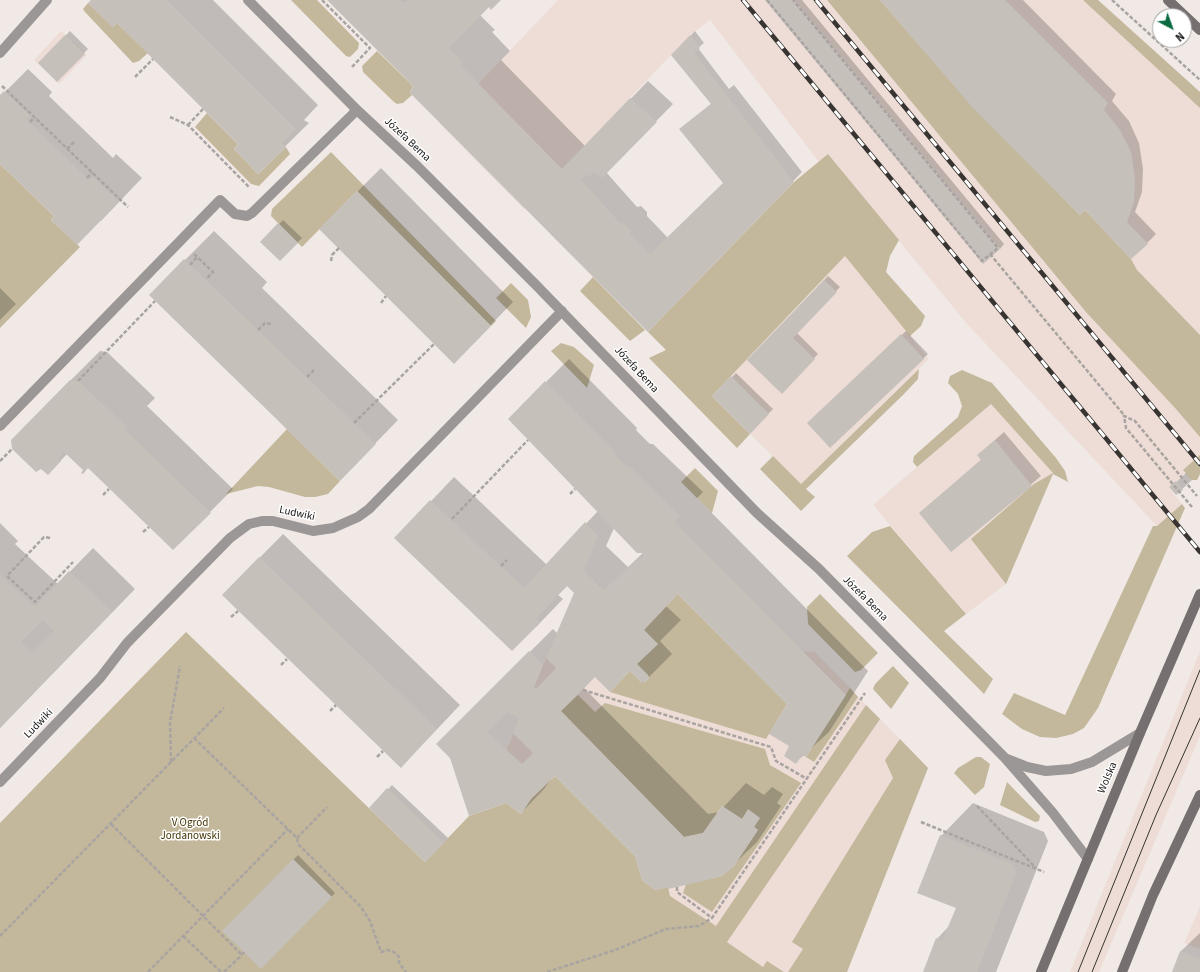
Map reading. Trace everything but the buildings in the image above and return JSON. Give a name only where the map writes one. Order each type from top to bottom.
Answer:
[{"type":"main road","points":[[1168,0],[1200,30]]},
{"type":"main road","name":"Wolska","points":[[1041,972],[1140,733],[1200,594]]},
{"type":"main road","points":[[1122,972],[1153,895],[1200,795]]},
{"type":"street","points":[[0,53],[47,0]]},
{"type":"street","name":"Józefa Bema","points":[[248,0],[357,110],[417,166],[562,311],[757,514],[819,569],[1005,758],[1053,813],[1088,859]]},
{"type":"street","points":[[0,426],[220,200],[235,214],[247,216],[252,213],[357,110]]},
{"type":"street","name":"Ludwiki","points":[[0,782],[100,678],[127,643],[230,538],[249,524],[262,521],[273,521],[313,531],[333,528],[358,517],[369,509],[562,311]]},
{"type":"street","name":"Józefa Bema","points":[[1005,758],[1028,767],[1046,771],[1071,769],[1092,762],[1140,733]]},
{"type":"path","points":[[322,0],[370,48],[351,68]]},
{"type":"path","points":[[767,0],[982,261],[998,248],[793,0]]},
{"type":"path","points":[[1112,0],[1200,80]]},
{"type":"path","points":[[135,77],[153,59]]},
{"type":"path","points":[[2,86],[128,207]]},
{"type":"path","points":[[188,125],[203,109]]},
{"type":"path","points":[[30,122],[34,117]]},
{"type":"path","points":[[170,117],[188,125],[240,177]]},
{"type":"path","points":[[67,149],[75,141]]},
{"type":"path","points":[[87,178],[92,172]]},
{"type":"path","points":[[180,241],[213,272],[206,279]]},
{"type":"path","points":[[331,261],[332,255],[338,248]]},
{"type":"path","points":[[990,254],[1124,416],[1135,421],[1197,496]]},
{"type":"path","points":[[190,265],[198,257]]},
{"type":"path","points":[[381,303],[386,296]]},
{"type":"path","points":[[78,380],[155,301]]},
{"type":"path","points":[[258,330],[265,323],[272,324]]},
{"type":"path","points":[[354,423],[434,344]]},
{"type":"path","points":[[307,377],[314,370]]},
{"type":"path","points":[[1124,416],[1126,428],[1192,506]]},
{"type":"path","points":[[452,519],[528,440]]},
{"type":"path","points":[[0,461],[12,449]]},
{"type":"path","points":[[103,495],[109,489]]},
{"type":"path","points":[[570,494],[575,489]]},
{"type":"path","points":[[143,532],[149,526]]},
{"type":"path","points":[[50,538],[44,537],[7,576],[35,602],[73,562]]},
{"type":"path","points":[[501,566],[507,560]]},
{"type":"path","points":[[14,588],[16,584]]},
{"type":"path","points":[[232,617],[238,611]]},
{"type":"path","points":[[281,665],[288,659]]},
{"type":"path","points":[[171,762],[170,723],[180,666]]},
{"type":"path","points":[[583,690],[771,747],[776,761],[807,779]]},
{"type":"path","points":[[547,972],[615,950],[666,929],[699,926],[712,918],[865,693]]},
{"type":"path","points":[[330,711],[336,705]]},
{"type":"path","points":[[0,936],[224,708]]},
{"type":"path","points":[[194,738],[297,838],[298,844],[361,906],[370,921],[381,952],[388,950],[394,952],[399,957],[399,963],[406,972]]},
{"type":"path","points":[[377,757],[383,751]]},
{"type":"path","points":[[977,806],[1037,869]]},
{"type":"path","points":[[297,838],[327,807]]},
{"type":"path","points":[[921,822],[1044,872]]},
{"type":"path","points":[[111,824],[243,954],[224,972]]},
{"type":"path","points":[[148,972],[288,829]]},
{"type":"path","points":[[676,887],[677,892],[712,918]]},
{"type":"path","points":[[183,936],[221,972]]},
{"type":"shaded area","points":[[558,0],[1098,0],[1200,92],[1200,455],[1184,470],[1186,473],[1169,488],[1182,504],[1157,526],[967,324],[829,155],[819,162],[710,20],[690,35],[524,209],[440,124]]},
{"type":"shaded area","points":[[61,31],[87,55],[59,84],[34,60]]},
{"type":"shaded area","points":[[845,256],[929,359],[801,484],[712,396]]},
{"type":"shaded area","points":[[991,403],[1053,473],[1006,584],[966,614],[873,505]]},
{"type":"shaded area","points":[[675,522],[802,651],[815,652],[928,768],[847,972],[770,972],[707,928],[425,862],[444,843],[506,803],[521,814],[531,800],[496,774],[584,570],[605,590],[643,558],[643,553]]},
{"type":"shaded area","points":[[1200,651],[1200,736],[1099,972],[1070,972]]},
{"type":"shaded area","points":[[1200,907],[1200,949],[1184,943]]},
{"type":"green space","points":[[291,0],[317,0],[359,43],[358,49],[350,57],[346,56]]},
{"type":"green space","points":[[827,0],[880,0],[974,108],[1080,215],[1085,210],[1131,259],[1137,270],[1200,335],[1200,437],[1086,312]]},
{"type":"green space","points":[[1083,0],[1098,0],[1200,92],[1200,108]]},
{"type":"green space","points":[[88,3],[113,27],[117,23],[148,53],[139,61],[133,63],[85,12],[83,9]]},
{"type":"green space","points":[[377,51],[413,86],[410,93],[412,95],[403,103],[397,104],[394,102],[363,72],[362,66]]},
{"type":"green space","points":[[207,113],[238,144],[234,149],[258,174],[286,147],[290,154],[259,186],[251,184],[195,127]]},
{"type":"green space","points":[[331,152],[496,321],[491,326],[357,191],[302,247],[271,216],[272,209]]},
{"type":"green space","points":[[828,154],[899,240],[890,256],[886,272],[925,316],[921,326],[910,336],[845,256],[712,396],[750,434],[737,448],[649,358],[666,350],[648,332],[794,182]]},
{"type":"green space","points":[[0,164],[54,216],[51,220],[80,247],[0,328]]},
{"type":"green space","points":[[593,277],[645,330],[630,341],[580,291]]},
{"type":"green space","points":[[511,283],[528,300],[531,317],[526,328],[496,298]]},
{"type":"green space","points":[[561,343],[574,347],[594,365],[587,388],[551,351]]},
{"type":"green space","points":[[919,369],[918,379],[903,395],[806,489],[815,497],[801,511],[760,469],[773,456],[801,484]]},
{"type":"green space","points":[[962,370],[992,383],[1056,458],[1065,471],[1068,482],[1053,474],[1006,584],[971,539],[1034,484],[1053,473],[991,404],[917,467],[913,462],[914,456],[958,417],[962,406],[958,394],[948,383],[950,376]]},
{"type":"green space","points":[[287,429],[340,481],[328,494],[315,497],[305,497],[269,487],[258,486],[226,494]]},
{"type":"green space","points":[[1200,455],[1200,474],[1197,480],[1192,480],[1183,470]]},
{"type":"green space","points":[[695,468],[718,491],[712,513],[681,482]]},
{"type":"green space","points":[[1182,504],[1185,508],[1098,708],[1084,728],[1073,734],[1056,738],[1040,737],[1022,729],[1002,714],[1014,693],[1065,715],[1153,526],[1157,526]]},
{"type":"green space","points":[[890,526],[966,614],[944,631],[993,679],[984,694],[847,556],[872,532]]},
{"type":"green space","points":[[678,594],[787,704],[766,739],[610,692],[630,671],[641,682],[645,682],[649,678],[637,664],[658,644],[644,630]]},
{"type":"green space","points":[[820,594],[878,653],[861,670],[855,672],[808,624],[807,607]]},
{"type":"green space","name":"V Ogród Jordanowski","points":[[186,632],[425,862],[469,816],[506,803],[521,814],[531,799],[555,776],[635,856],[642,880],[655,890],[668,887],[670,896],[716,926],[866,705],[880,719],[727,942],[763,967],[767,961],[784,972],[0,972],[0,823]]},
{"type":"green space","points":[[893,666],[909,683],[891,709],[873,689],[875,684]]},
{"type":"green space","points":[[850,688],[858,697],[814,762],[806,757]]},
{"type":"green space","points":[[578,695],[595,712],[605,703],[765,749],[770,765],[801,783],[712,912],[683,893],[686,884],[722,876],[734,866],[758,830],[754,827],[760,818],[748,810],[742,819],[722,806],[703,833],[684,837],[561,711]]},
{"type":"green space","points":[[900,739],[928,768],[847,972],[788,972],[803,949],[792,942],[893,778],[885,760]]},
{"type":"green space","points":[[976,757],[981,757],[990,764],[984,787],[975,795],[954,773],[958,768]]},
{"type":"green space","points":[[1007,782],[1040,816],[1039,821],[1035,822],[1000,805]]},
{"type":"tram line","points":[[1078,972],[1200,670]]},
{"type":"tram line","points":[[1092,972],[1156,815],[1200,718]]},
{"type":"railway","points":[[743,0],[1200,552]]},
{"type":"railway","points":[[816,0],[1200,464]]}]
